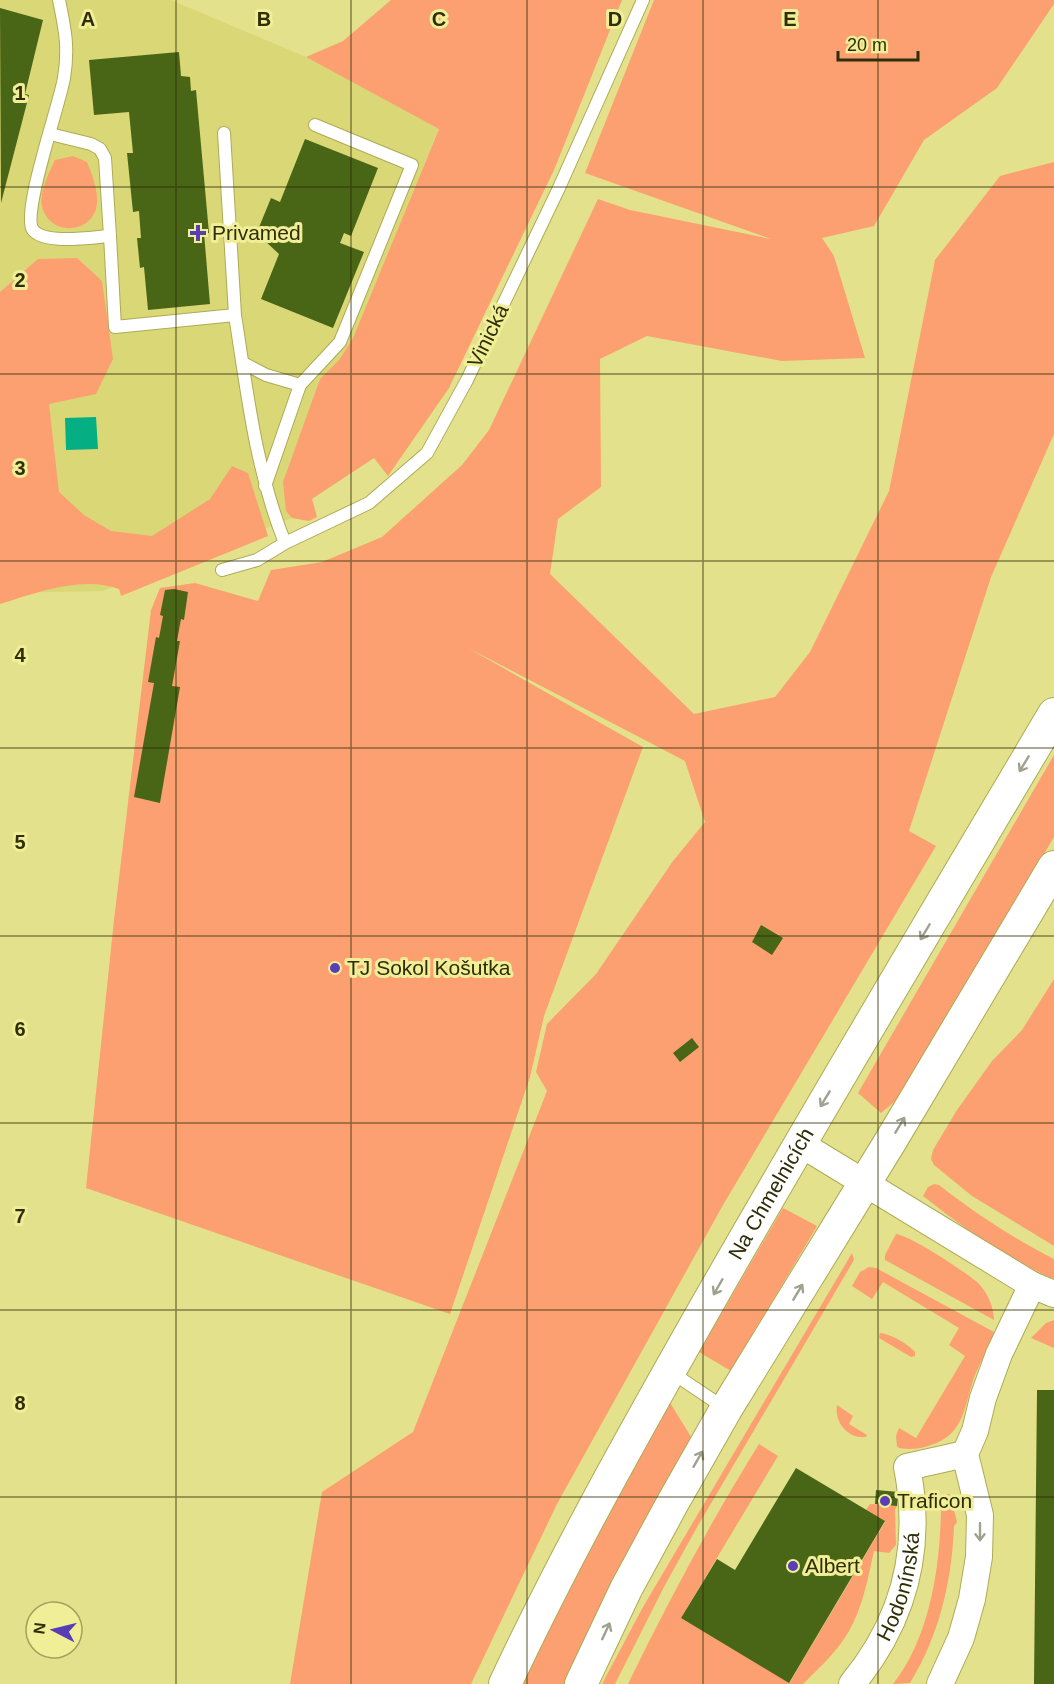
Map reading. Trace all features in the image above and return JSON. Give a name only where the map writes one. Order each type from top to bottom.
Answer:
[{"type":"street","name":"Na Chmelnicích","points":[[506,1684],[563,1568],[670,1371],[799,1143],[1054,714]]},
{"type":"street","points":[[581,1684],[626,1589],[726,1409],[1054,867]]},
{"type":"street","points":[[799,1143],[1043,1289],[999,1354],[983,1398],[975,1431],[965,1454],[980,1515],[979,1557],[972,1599],[961,1638],[940,1684]]},
{"type":"street","name":"Hodonínská","points":[[852,1684],[871,1661],[886,1634],[903,1589],[913,1527],[913,1498],[907,1467],[965,1454]]},
{"type":"lane","points":[[59,0],[67,37],[64,77],[35,184],[30,220],[33,230],[40,235],[62,239],[110,236]]},
{"type":"lane","name":"Vinická","points":[[222,570],[257,560],[285,543],[369,502],[427,453],[467,380],[558,190],[643,0]]},
{"type":"lane","points":[[266,486],[300,386],[340,342],[412,165],[315,125]]},
{"type":"lane","points":[[224,133],[236,315],[243,363],[266,486],[285,543]]},
{"type":"lane","points":[[50,134],[91,144],[100,149],[105,158],[115,327],[236,315]]},
{"type":"lane","points":[[243,363],[266,375],[300,386]]},
{"type":"lane","points":[[670,1371],[726,1409]]},
{"type":"shaded area","name":"Privamed","points":[[0,0],[171,0],[306,57],[439,128],[353,338],[339,360],[320,379],[286,511],[292,518],[103,591],[0,593]]},
{"type":"shaded area","points":[[391,0],[622,0],[554,170],[449,388],[388,476],[374,458],[312,499],[317,517],[309,521],[292,518],[286,511],[283,482],[320,379],[339,360],[353,338],[439,129],[306,57],[343,41]]},
{"type":"shaded area","points":[[654,0],[1054,0],[1054,4],[997,88],[924,140],[874,226],[822,238],[834,256],[865,358],[782,361],[647,336],[600,359],[601,487],[558,519],[550,574],[694,714],[775,697],[810,652],[889,491],[935,260],[1000,176],[1054,162],[1054,434],[991,577],[909,831],[936,846],[723,1205],[557,1504],[471,1684],[290,1684],[322,1492],[413,1432],[547,1091],[536,1072],[547,1024],[596,974],[673,861],[705,822],[685,761],[468,648],[643,747],[544,1016],[530,1077],[450,1314],[86,1188],[114,920],[151,610],[160,588],[195,583],[258,601],[271,570],[322,562],[382,537],[462,465],[489,430],[598,199],[630,210],[771,239],[585,173]]},
{"type":"shaded area","points":[[73,156],[87,162],[96,187],[97,203],[89,221],[71,228],[53,223],[46,216],[41,201],[45,183],[55,160]]},
{"type":"shaded area","points":[[77,258],[102,281],[113,359],[96,394],[49,404],[59,492],[84,515],[111,531],[152,536],[210,499],[232,466],[248,473],[268,536],[121,596],[119,589],[90,584],[59,587],[0,604],[0,292],[38,259]]},
{"type":"shaded area","points":[[96,417],[98,449],[66,450],[65,418]]},
{"type":"shaded area","points":[[1054,755],[1054,837],[908,1085],[899,1098],[881,1113],[858,1093]]},
{"type":"shaded area","points":[[1054,979],[1054,1246],[972,1196],[934,1165],[931,1159],[933,1150],[957,1110],[992,1061],[1022,1030]]},
{"type":"shaded area","points":[[934,1184],[939,1185],[1009,1234],[1054,1259],[1054,1279],[1002,1252],[923,1196],[928,1187]]},
{"type":"shaded area","points":[[783,1208],[817,1226],[731,1371],[699,1352]]},
{"type":"shaded area","points":[[896,1234],[925,1247],[977,1282],[989,1300],[994,1320],[885,1260],[885,1255]]},
{"type":"shaded area","points":[[852,1253],[854,1260],[696,1529],[615,1684],[602,1684],[643,1607]]},
{"type":"shaded area","points":[[869,1267],[876,1268],[994,1332],[975,1375],[957,1426],[942,1440],[927,1446],[911,1449],[899,1448],[896,1436],[899,1428],[916,1438],[965,1356],[949,1345],[959,1328],[883,1282],[872,1299],[852,1286],[860,1272]]},
{"type":"shaded area","points":[[1054,1320],[1054,1348],[1031,1338],[1046,1323]]},
{"type":"shaded area","points":[[880,1333],[904,1343],[915,1352],[915,1356],[911,1357],[879,1338]]},
{"type":"shaded area","points":[[669,1401],[693,1440],[567,1684],[519,1684],[572,1575]]},
{"type":"shaded area","points":[[837,1405],[853,1416],[849,1424],[867,1435],[866,1437],[853,1435],[844,1428],[838,1417]]},
{"type":"shaded area","points":[[759,1444],[778,1456],[681,1618],[790,1682],[885,1522],[866,1510],[870,1504],[897,1506],[895,1509],[896,1545],[889,1553],[874,1551],[854,1622],[834,1652],[803,1684],[628,1684],[690,1562]]},
{"type":"shaded area","points":[[950,1494],[957,1522],[954,1526],[947,1587],[936,1627],[910,1683],[893,1684],[917,1644],[936,1574],[941,1503],[924,1501],[923,1496]]},
{"type":"building","points":[[0,8],[43,20],[25,94],[29,95],[1,203]]},
{"type":"building","points":[[179,52],[181,76],[190,77],[191,91],[196,90],[209,233],[204,233],[210,304],[148,310],[144,267],[140,268],[137,238],[141,238],[139,211],[133,212],[127,153],[133,153],[129,112],[94,115],[89,60]]},
{"type":"building","points":[[305,139],[378,168],[351,236],[344,233],[340,243],[364,252],[333,328],[261,299],[279,254],[265,241],[253,242],[271,198],[280,202]]},
{"type":"building","points":[[165,590],[188,592],[184,620],[181,619],[177,641],[180,641],[172,686],[180,687],[160,803],[134,797],[154,683],[148,682],[156,637],[159,638],[163,616],[160,615]]},
{"type":"building","points":[[761,925],[783,938],[772,955],[752,942]]},
{"type":"building","points":[[692,1038],[699,1047],[680,1062],[673,1053]]},
{"type":"building","points":[[1037,1390],[1054,1390],[1054,1684],[1034,1684]]},
{"type":"building","points":[[796,1468],[885,1521],[789,1683],[681,1618],[717,1559],[735,1570]]},
{"type":"building","points":[[876,1490],[899,1492],[897,1506],[875,1504]]},
{"type":"place","name":"Privamed","points":[[198,233]]},
{"type":"place","name":"TJ Sokol Košutka","points":[[335,968]]},
{"type":"place","name":"Traficon","points":[[885,1501]]},
{"type":"place","name":"Albert","points":[[793,1566]]}]
